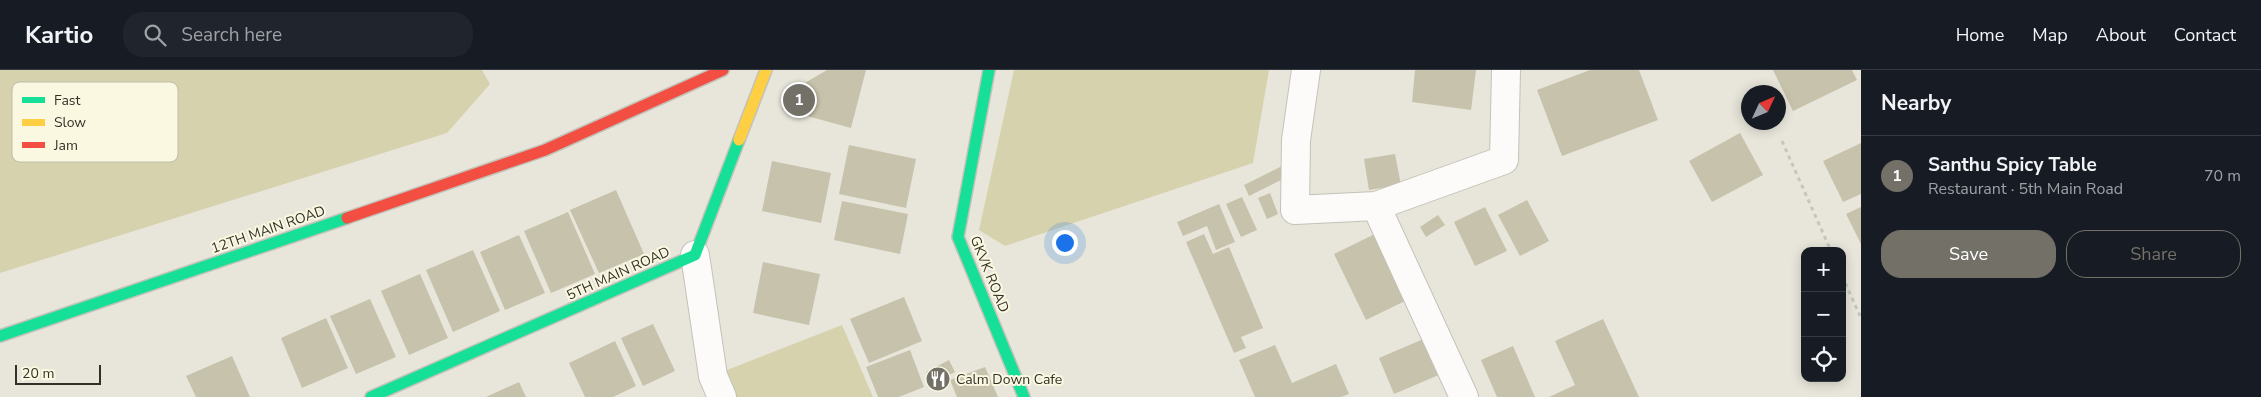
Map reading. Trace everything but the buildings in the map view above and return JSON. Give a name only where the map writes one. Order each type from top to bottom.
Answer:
[{"type":"street","name":"12TH MAIN ROAD","points":[[0,336],[545,150],[722,70]]},
{"type":"street","points":[[722,397],[713,376],[695,256],[766,70]]},
{"type":"street","name":"GKVK ROAD","points":[[989,70],[958,237],[1024,397]]},
{"type":"street","points":[[1306,70],[1296,140],[1295,210],[1376,206],[1504,160],[1506,70]]},
{"type":"street","points":[[1376,206],[1464,397]]},
{"type":"street","name":"5TH MAIN ROAD","points":[[371,397],[695,256]]},
{"type":"path","points":[[1782,141],[1829,247]]},
{"type":"path","points":[[1846,285],[1861,318]]},
{"type":"shaded area","points":[[0,70],[482,70],[490,84],[447,133],[0,273]]},
{"type":"shaded area","points":[[1014,70],[1269,70],[1253,163],[1005,246],[979,230]]},
{"type":"shaded area","points":[[842,325],[873,397],[736,397],[722,372]]},
{"type":"traffic: fast","points":[[989,70],[958,237],[1024,397]]},
{"type":"traffic: fast","points":[[371,397],[695,255],[739,140]]},
{"type":"traffic: fast","points":[[0,336],[347,218]]},
{"type":"traffic: slow","points":[[739,140],[766,70]]},
{"type":"traffic: jam","points":[[347,218],[545,150],[723,70]]},
{"type":"place","name":"Santhu Spicy Table","points":[[799,100]]},
{"type":"place","name":"Calm Down Cafe","points":[[938,379]]}]
